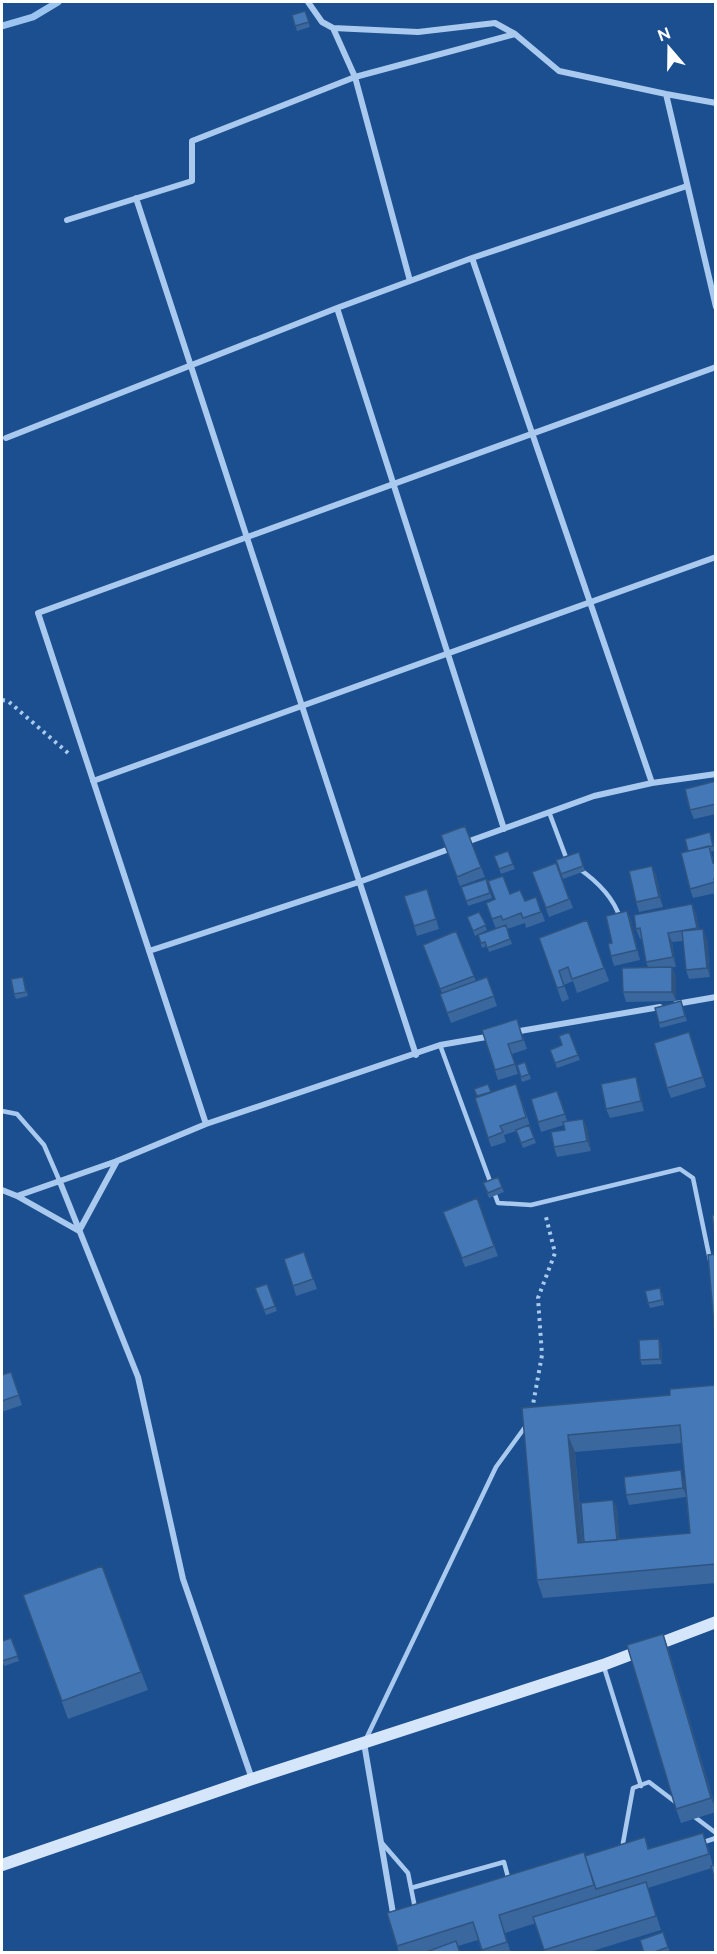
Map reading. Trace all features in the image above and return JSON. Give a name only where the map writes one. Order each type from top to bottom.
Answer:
[{"type":"main road","points":[[2,1865],[252,1779],[603,1665],[716,1622]]},
{"type":"street","points":[[308,2],[322,22],[333,28],[417,32],[495,23],[515,34],[559,71],[716,103]]},
{"type":"street","points":[[333,28],[355,76],[410,281]]},
{"type":"street","points":[[67,220],[192,181],[192,141],[355,76],[515,34]]},
{"type":"street","points":[[666,94],[716,307]]},
{"type":"street","points":[[6,438],[472,258],[687,186]]},
{"type":"street","points":[[136,198],[416,1055]]},
{"type":"street","points":[[472,258],[652,783]]},
{"type":"street","points":[[337,309],[504,829]]},
{"type":"street","points":[[206,1124],[38,613],[716,367]]},
{"type":"street","points":[[93,781],[716,556]]},
{"type":"street","points":[[149,951],[359,882],[594,796],[652,783],[716,774]]},
{"type":"street","points":[[507,1034],[716,997]]},
{"type":"street","points":[[17,1196],[117,1161],[206,1124],[440,1045],[496,1036]]},
{"type":"street","points":[[80,1231],[117,1161]]},
{"type":"street","points":[[60,1182],[138,1377],[183,1579],[252,1779]]},
{"type":"street","points":[[2,1190],[80,1231]]},
{"type":"street","points":[[364,1743],[396,1930]]},
{"type":"lane","points":[[549,812],[567,861],[594,879],[615,904],[623,925]]},
{"type":"lane","points":[[649,998],[653,1008]]},
{"type":"lane","points":[[440,1045],[498,1203],[542,1202],[680,1169],[693,1178],[711,1268]]},
{"type":"lane","points":[[2,1111],[17,1114],[44,1145],[60,1182]]},
{"type":"lane","points":[[364,1743],[496,1467],[530,1419]]},
{"type":"lane","points":[[603,1665],[640,1786]]},
{"type":"lane","points":[[626,1854],[623,1843],[633,1788],[649,1782],[716,1833]]},
{"type":"lane","points":[[694,1845],[716,1839]]},
{"type":"lane","points":[[380,1841],[408,1873],[415,1910]]},
{"type":"lane","points":[[411,1888],[504,1862],[511,1889]]},
{"type":"path","points":[[2,700],[8,700],[68,753],[84,755]]},
{"type":"path","points":[[530,1419],[542,1355],[538,1298],[555,1254],[542,1202]]},
{"type":"building","points":[[305,11],[309,22],[295,26],[292,15]]},
{"type":"building","points":[[716,781],[716,804],[690,810],[685,789]]},
{"type":"building","points":[[465,826],[481,867],[457,877],[441,835]]},
{"type":"building","points":[[710,832],[713,846],[688,851],[685,839]]},
{"type":"building","points":[[709,846],[713,863],[716,862],[715,882],[690,889],[681,853]]},
{"type":"building","points":[[508,851],[513,864],[499,869],[494,856]]},
{"type":"building","points":[[579,852],[583,866],[561,874],[556,860]]},
{"type":"building","points":[[556,863],[569,899],[546,908],[532,872]]},
{"type":"building","points":[[652,866],[659,897],[636,902],[629,871]]},
{"type":"building","points":[[503,876],[510,894],[520,890],[525,901],[536,897],[541,912],[523,918],[521,913],[503,920],[501,916],[492,919],[486,903],[495,899],[488,881]]},
{"type":"building","points":[[486,879],[490,893],[466,901],[461,887]]},
{"type":"building","points":[[427,889],[436,919],[414,926],[404,896]]},
{"type":"building","points":[[692,904],[697,928],[668,933],[673,957],[646,962],[640,928],[636,929],[634,915]]},
{"type":"building","points":[[627,911],[637,950],[611,956],[608,944],[612,943],[606,916]]},
{"type":"building","points":[[479,912],[486,925],[473,931],[467,917]]},
{"type":"building","points":[[587,920],[604,968],[572,979],[568,967],[559,971],[564,986],[557,988],[539,938]]},
{"type":"building","points":[[506,925],[510,939],[487,948],[485,942],[481,943],[478,935]]},
{"type":"building","points":[[703,929],[707,968],[686,970],[682,931]]},
{"type":"building","points":[[456,931],[474,976],[440,989],[423,945]]},
{"type":"building","points":[[672,967],[672,992],[623,992],[622,968]]},
{"type":"building","points":[[23,977],[26,992],[14,994],[11,979]]},
{"type":"building","points":[[487,977],[494,996],[447,1013],[440,994]]},
{"type":"building","points":[[681,1001],[685,1016],[659,1023],[655,1008]]},
{"type":"building","points":[[517,1019],[523,1040],[508,1044],[515,1064],[495,1070],[482,1030]]},
{"type":"building","points":[[569,1032],[578,1055],[555,1063],[550,1050],[562,1045],[559,1036]]},
{"type":"building","points":[[689,1032],[703,1077],[667,1088],[654,1043]]},
{"type":"building","points":[[525,1062],[529,1074],[521,1077],[517,1065]]},
{"type":"building","points":[[636,1077],[641,1101],[606,1109],[601,1084]]},
{"type":"building","points":[[488,1084],[491,1092],[477,1096],[474,1089]]},
{"type":"building","points":[[516,1084],[526,1117],[500,1126],[503,1132],[488,1138],[475,1098]]},
{"type":"building","points":[[557,1091],[565,1114],[538,1122],[531,1099]]},
{"type":"building","points":[[583,1119],[587,1141],[554,1147],[551,1132],[565,1130],[563,1122]]},
{"type":"building","points":[[529,1125],[534,1138],[521,1143],[516,1130]]},
{"type":"building","points":[[498,1177],[502,1187],[488,1193],[483,1183]]},
{"type":"building","points":[[477,1198],[494,1246],[462,1258],[443,1212]]},
{"type":"building","points":[[712,1215],[716,1215],[716,1247]]},
{"type":"building","points":[[304,1252],[313,1279],[293,1286],[284,1259]]},
{"type":"building","points":[[716,1254],[716,1349],[708,1255]]},
{"type":"building","points":[[267,1284],[275,1306],[264,1310],[255,1288]]},
{"type":"building","points":[[660,1288],[662,1300],[648,1303],[645,1291]]},
{"type":"building","points":[[659,1339],[660,1359],[640,1360],[639,1340]]},
{"type":"building","points":[[11,1372],[19,1395],[2,1401],[2,1375]]},
{"type":"building","points":[[716,1385],[716,1564],[537,1580],[522,1408],[670,1395],[670,1389]],"holes":[[[680,1425],[690,1533],[578,1543],[568,1435]]]},
{"type":"building","points":[[681,1470],[683,1488],[626,1495],[624,1477]]},
{"type":"building","points":[[613,1500],[617,1540],[584,1542],[581,1503]]},
{"type":"building","points":[[102,1566],[141,1672],[62,1701],[23,1595]]},
{"type":"building","points":[[663,1634],[711,1798],[676,1809],[627,1645]]},
{"type":"building","points":[[11,1638],[18,1656],[2,1661],[2,1641]]},
{"type":"building","points":[[703,1833],[709,1854],[596,1889],[585,1856],[645,1837],[648,1849]]},
{"type":"building","points":[[584,1852],[594,1885],[499,1915],[507,1942],[482,1950],[473,1922],[397,1946],[387,1913]]},
{"type":"building","points":[[716,1865],[716,1876],[714,1877],[711,1866]]},
{"type":"building","points":[[646,1882],[656,1916],[544,1950],[533,1917]]},
{"type":"building","points":[[663,1932],[668,1947],[652,1953],[644,1953],[640,1940]]},
{"type":"building","points":[[456,1941],[460,1953],[426,1953],[426,1952]]},
{"type":"waterway","points":[[2,26],[33,17],[58,2]]}]
